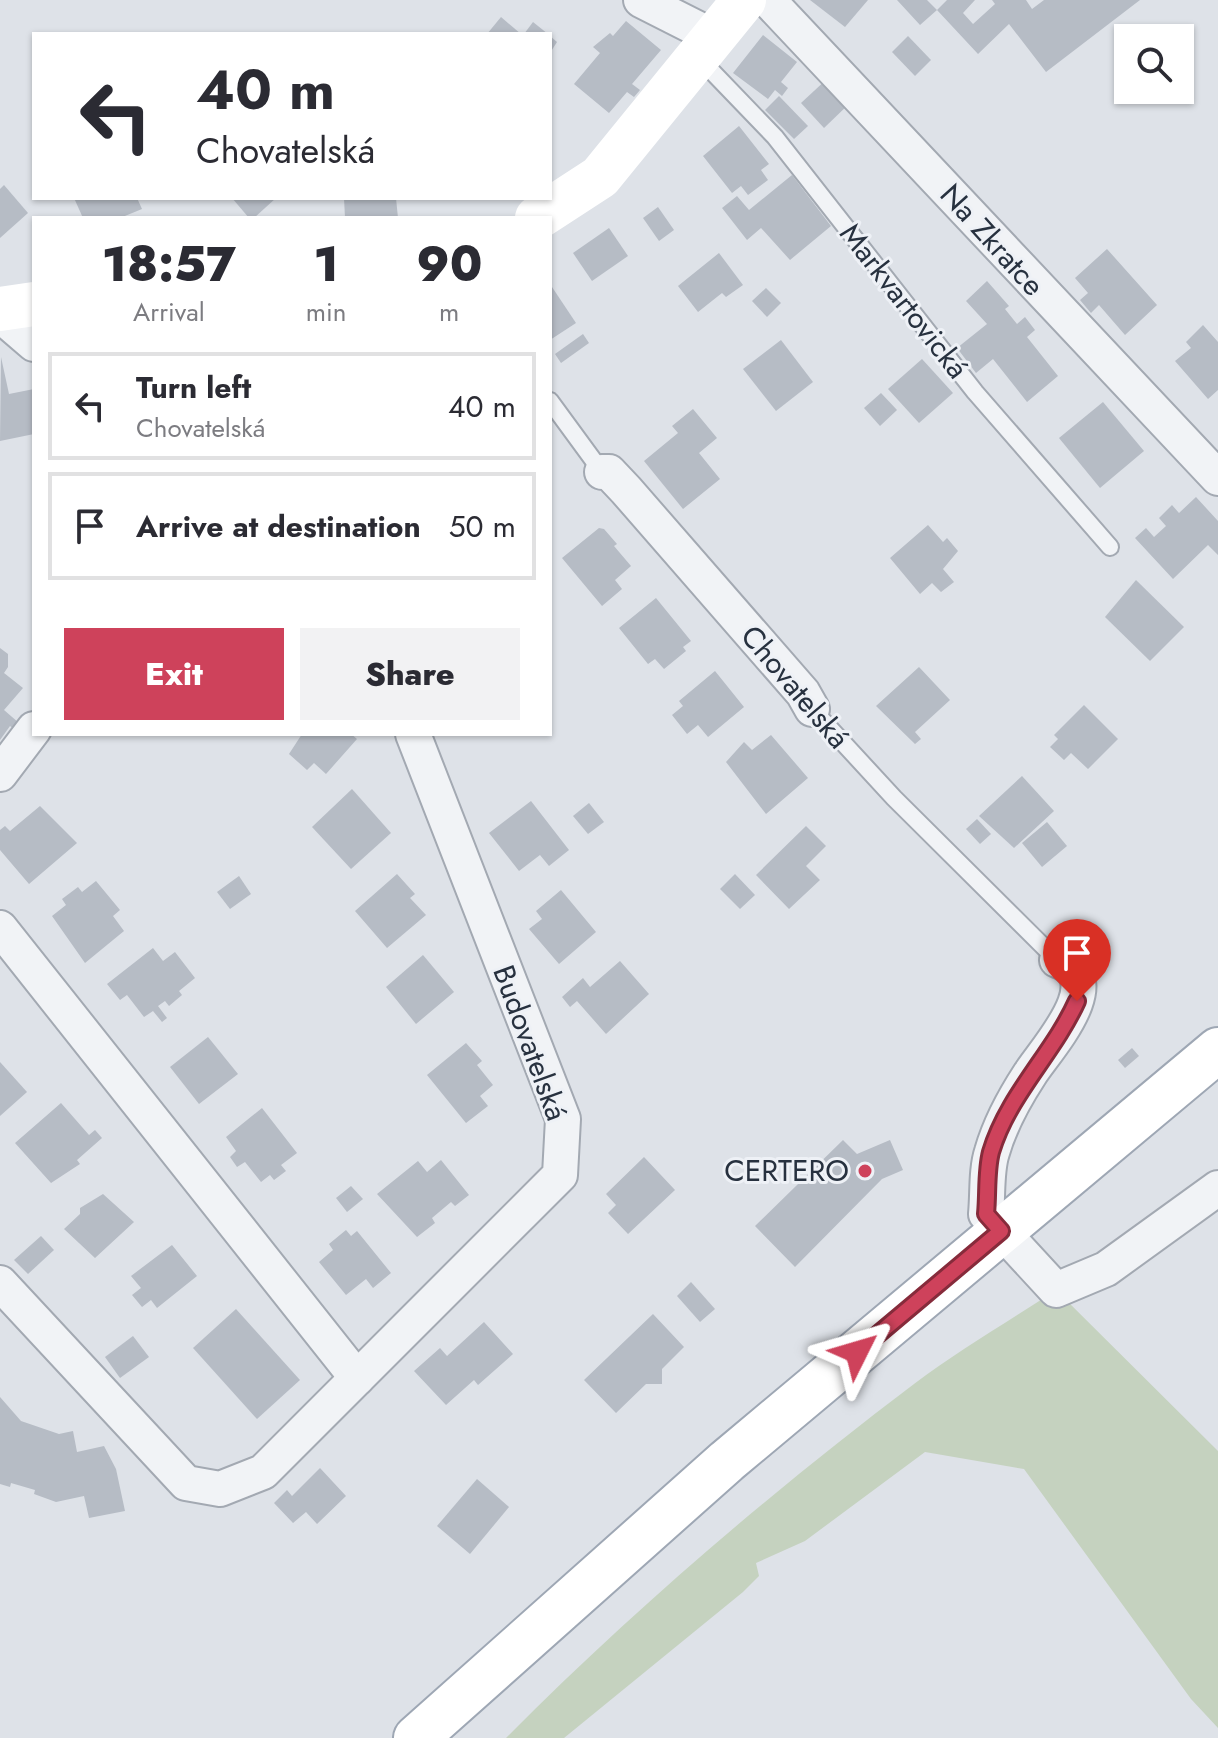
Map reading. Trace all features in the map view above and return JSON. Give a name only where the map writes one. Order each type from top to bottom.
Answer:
[{"type":"main road","points":[[540,216],[600,177],[744,0]]},
{"type":"main road","points":[[0,312],[32,304]]},
{"type":"main road","points":[[416,1738],[727,1461],[1218,1050]]},
{"type":"street","points":[[641,0],[706,47]]},
{"type":"street","name":"Na Zkratce","points":[[768,0],[1218,478]]},
{"type":"street","points":[[0,312],[32,342]]},
{"type":"street","name":"Chovatelská","points":[[614,481],[803,693],[812,709]]},
{"type":"street","points":[[0,774],[32,732]]},
{"type":"street","name":"Budovatelská","points":[[0,1283],[186,1483],[220,1489],[263,1472],[560,1175],[563,1119],[414,736]]},
{"type":"street","points":[[0,928],[357,1378]]},
{"type":"street","points":[[1057,960],[1066,964],[1077,980],[1077,1001],[1066,1025],[1009,1110],[991,1153],[986,1214],[1056,1290],[1106,1269],[1218,1188]]},
{"type":"lane","name":"Markvartovická","points":[[706,47],[975,392],[1110,547]]},
{"type":"lane","name":"Chovatelská","points":[[552,404],[614,481]]},
{"type":"lane","name":"Chovatelská","points":[[812,709],[883,786],[1057,960]]},
{"type":"green space","points":[[1056,1290],[1218,1451],[1218,1728],[1191,1699],[1024,1469],[925,1452],[805,1541],[756,1563],[759,1576],[743,1592],[564,1738],[506,1738],[653,1599],[808,1467],[931,1371]]},
{"type":"building","points":[[810,0],[868,0],[845,27]]},
{"type":"building","points":[[897,0],[927,0],[937,10],[920,25]]},
{"type":"building","points":[[947,0],[975,0],[963,13],[973,24],[995,4],[992,0],[1026,0],[1032,9],[1044,0],[1140,0],[1046,72],[1009,24],[978,54],[937,10]]},
{"type":"building","points":[[501,17],[519,32],[489,32]]},
{"type":"building","points":[[626,21],[661,50],[632,84],[640,90],[634,97],[627,92],[609,113],[574,84],[600,53],[593,47],[610,33],[613,36]]},
{"type":"building","points":[[533,22],[546,32],[526,32]]},
{"type":"building","points":[[763,35],[797,62],[781,82],[788,88],[782,96],[775,90],[768,99],[733,73]]},
{"type":"building","points":[[908,36],[931,60],[915,76],[892,52]]},
{"type":"building","points":[[828,78],[851,102],[824,128],[801,103]]},
{"type":"building","points":[[779,96],[808,126],[794,139],[765,110]]},
{"type":"building","points":[[739,126],[769,164],[761,170],[768,180],[748,195],[741,186],[732,193],[703,156]]},
{"type":"building","points":[[792,175],[831,226],[790,260],[761,228],[747,240],[722,208],[737,196],[749,210]]},
{"type":"building","points":[[4,185],[28,213],[0,238],[0,189]]},
{"type":"building","points":[[75,200],[138,200],[142,209],[125,216],[82,216]]},
{"type":"building","points":[[234,200],[274,200],[256,216],[247,216]]},
{"type":"building","points":[[344,200],[396,200],[398,216],[345,216]]},
{"type":"building","points":[[658,207],[674,230],[659,241],[643,218]]},
{"type":"building","points":[[609,228],[628,256],[592,281],[573,253]]},
{"type":"building","points":[[1107,249],[1157,305],[1125,335],[1099,305],[1091,313],[1080,300],[1088,293],[1075,278]]},
{"type":"building","points":[[719,253],[743,285],[726,297],[722,293],[698,312],[678,286]]},
{"type":"building","points":[[987,281],[1009,306],[1005,309],[1017,324],[1025,317],[1035,330],[1027,337],[1058,376],[1027,402],[993,359],[976,373],[957,348],[987,324],[966,301]]},
{"type":"building","points":[[552,287],[576,323],[552,339]]},
{"type":"building","points":[[766,288],[781,303],[767,317],[752,301]]},
{"type":"building","points":[[1203,325],[1218,342],[1218,390],[1208,399],[1175,361],[1191,348],[1186,342]]},
{"type":"building","points":[[583,334],[589,343],[561,363],[555,354]]},
{"type":"building","points":[[781,340],[813,382],[776,411],[743,369]]},
{"type":"building","points":[[1,357],[9,394],[32,389],[32,434],[0,441]]},
{"type":"building","points":[[922,359],[953,393],[919,423],[888,389]]},
{"type":"building","points":[[881,393],[897,410],[880,426],[864,408]]},
{"type":"building","points":[[1103,402],[1144,451],[1100,488],[1059,438]]},
{"type":"building","points":[[693,409],[717,438],[699,453],[720,479],[683,509],[644,461],[678,433],[672,426]]},
{"type":"building","points":[[1196,497],[1218,521],[1218,555],[1208,545],[1173,579],[1135,538],[1146,528],[1154,537],[1166,526],[1159,518],[1172,505],[1179,513]]},
{"type":"building","points":[[928,525],[943,542],[947,538],[958,551],[943,569],[954,582],[941,592],[932,583],[920,594],[890,558]]},
{"type":"building","points":[[599,528],[604,529],[617,544],[614,546],[631,566],[615,580],[622,589],[602,606],[562,558]]},
{"type":"building","points":[[1136,580],[1184,627],[1150,661],[1105,617]]},
{"type":"building","points":[[656,598],[691,641],[683,647],[686,651],[664,669],[655,659],[648,664],[619,628]]},
{"type":"building","points":[[0,648],[8,654],[8,667],[4,673],[23,688],[4,710],[19,723],[14,729],[10,726],[0,740]]},
{"type":"building","points":[[919,667],[950,700],[915,732],[921,739],[915,744],[876,706]]},
{"type":"building","points":[[715,671],[744,707],[708,737],[698,725],[687,734],[672,715],[683,706],[679,701]]},
{"type":"building","points":[[1084,705],[1118,739],[1088,769],[1071,753],[1064,760],[1050,747],[1058,739],[1054,735]]},
{"type":"building","points":[[771,735],[808,778],[766,814],[726,762],[744,742],[752,750]]},
{"type":"building","points":[[301,736],[353,736],[357,739],[326,774],[314,763],[307,770],[289,754]]},
{"type":"building","points":[[1022,776],[1054,811],[1014,848],[979,816]]},
{"type":"building","points":[[352,789],[391,833],[351,869],[312,827]]},
{"type":"building","points":[[531,801],[569,850],[549,866],[540,855],[519,871],[489,833]]},
{"type":"building","points":[[589,803],[604,822],[588,834],[573,816]]},
{"type":"building","points":[[40,806],[77,843],[29,884],[0,850],[0,830],[5,826],[10,831]]},
{"type":"building","points":[[977,819],[991,834],[980,844],[966,829]]},
{"type":"building","points":[[1047,822],[1067,846],[1042,867],[1022,843]]},
{"type":"building","points":[[806,826],[826,846],[806,866],[820,880],[789,909],[756,875]]},
{"type":"building","points":[[397,874],[415,894],[410,898],[426,915],[387,948],[355,911]]},
{"type":"building","points":[[735,874],[755,895],[740,909],[720,889]]},
{"type":"building","points":[[239,876],[251,894],[230,909],[217,892]]},
{"type":"building","points":[[96,881],[120,910],[113,916],[124,931],[85,963],[52,916],[66,905],[62,899],[78,887],[82,892]]},
{"type":"building","points":[[561,890],[596,932],[559,964],[529,929],[542,919],[536,911]]},
{"type":"building","points":[[153,948],[163,961],[175,952],[195,978],[179,991],[182,995],[169,1006],[165,1001],[158,1006],[167,1018],[162,1022],[153,1011],[144,1017],[127,995],[120,1000],[107,984]]},
{"type":"building","points":[[423,955],[454,992],[416,1024],[386,987]]},
{"type":"building","points":[[620,961],[649,994],[606,1034],[577,1001],[570,1007],[562,997],[583,978],[590,987]]},
{"type":"building","points":[[208,1037],[238,1074],[199,1104],[170,1067]]},
{"type":"building","points":[[466,1043],[482,1061],[477,1065],[493,1085],[480,1096],[488,1106],[466,1123],[427,1075]]},
{"type":"building","points":[[1132,1048],[1139,1056],[1125,1068],[1118,1060]]},
{"type":"building","points":[[0,1062],[27,1092],[0,1116]]},
{"type":"building","points":[[61,1103],[89,1135],[95,1130],[102,1138],[77,1160],[80,1164],[51,1183],[15,1143]]},
{"type":"building","points":[[262,1108],[297,1153],[281,1165],[286,1171],[274,1180],[270,1175],[261,1182],[245,1162],[237,1167],[230,1157],[236,1151],[226,1137]]},
{"type":"building","points":[[843,1140],[857,1154],[890,1140],[903,1170],[882,1179],[795,1267],[755,1226]]},
{"type":"building","points":[[644,1157],[675,1190],[628,1234],[608,1213],[616,1205],[606,1194]]},
{"type":"building","points":[[441,1160],[469,1195],[455,1206],[451,1202],[432,1218],[435,1223],[417,1237],[377,1194],[418,1161],[427,1172]]},
{"type":"building","points":[[351,1186],[363,1199],[347,1212],[336,1198]]},
{"type":"building","points":[[103,1194],[134,1222],[95,1258],[64,1229],[80,1214],[80,1208]]},
{"type":"building","points":[[346,1230],[351,1236],[357,1231],[391,1273],[373,1288],[366,1279],[346,1295],[319,1262],[333,1250],[329,1244]]},
{"type":"building","points":[[41,1236],[54,1250],[28,1274],[14,1260]]},
{"type":"building","points":[[172,1245],[197,1276],[157,1308],[151,1300],[142,1307],[132,1295],[141,1288],[131,1276]]},
{"type":"building","points":[[691,1282],[715,1309],[700,1322],[677,1296]]},
{"type":"building","points":[[236,1309],[300,1380],[257,1419],[193,1348]]},
{"type":"building","points":[[653,1314],[684,1347],[662,1369],[662,1384],[646,1384],[616,1413],[584,1380]]},
{"type":"building","points":[[484,1322],[513,1354],[478,1385],[474,1380],[446,1405],[414,1371],[440,1348],[447,1356]]},
{"type":"building","points":[[133,1336],[149,1357],[120,1378],[105,1357]]},
{"type":"building","points":[[0,1397],[21,1421],[59,1434],[73,1431],[77,1452],[104,1446],[116,1469],[125,1511],[89,1518],[84,1496],[56,1502],[34,1494],[35,1490],[11,1483],[10,1487],[0,1484]]},
{"type":"building","points":[[320,1468],[346,1496],[317,1524],[306,1512],[293,1523],[274,1503],[287,1490],[292,1496]]},
{"type":"building","points":[[477,1479],[509,1507],[470,1554],[437,1526]]},
{"type":"place","name":"CERTERO","points":[[865,1171]]},
{"type":"route","points":[[857,1352],[1001,1231],[986,1214],[991,1153],[1009,1110],[1031,1072],[1066,1025],[1077,1001]]}]
